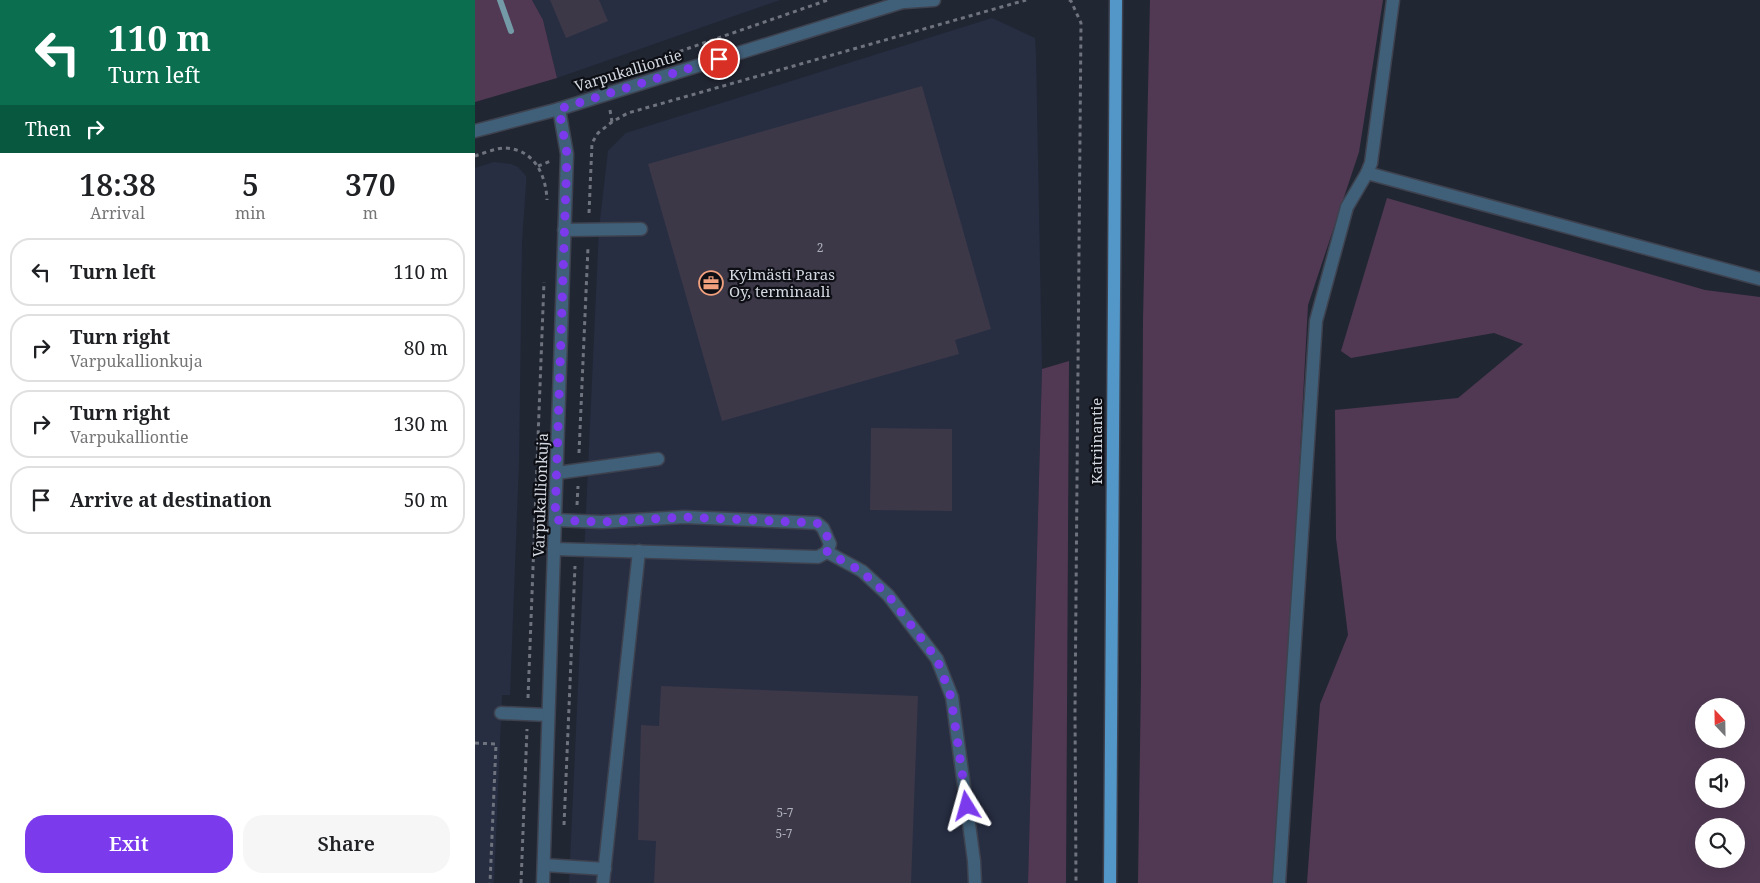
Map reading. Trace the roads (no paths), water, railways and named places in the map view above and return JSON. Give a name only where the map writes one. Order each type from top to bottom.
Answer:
[{"type":"main road","name":"Katriinantie","points":[[1110,883],[1116,0]]},
{"type":"street","name":"Varpukalliontie","points":[[475,131],[559,109],[907,1],[935,0]]},
{"type":"street","points":[[1279,883],[1316,321],[1347,207],[1371,163],[1393,0]]},
{"type":"street","name":"Varpukallionkuja","points":[[543,883],[567,154],[559,109]]},
{"type":"street","points":[[1367,173],[1760,279]]},
{"type":"street","points":[[564,230],[641,229]]},
{"type":"street","points":[[557,473],[658,458]]},
{"type":"street","points":[[554,549],[818,557],[827,552],[830,544],[823,528],[817,523],[684,517],[602,522],[555,520]]},
{"type":"street","points":[[603,883],[639,551]]},
{"type":"street","points":[[827,552],[861,571],[888,595],[937,659],[951,697],[974,861],[975,883]]},
{"type":"street","points":[[501,713],[549,715]]},
{"type":"street","points":[[544,865],[605,869]]},
{"type":"waterway","points":[[500,0],[511,31]]},
{"type":"place","name":"Kylmästi Paras Oy, terminaali","points":[[711,283]]}]
